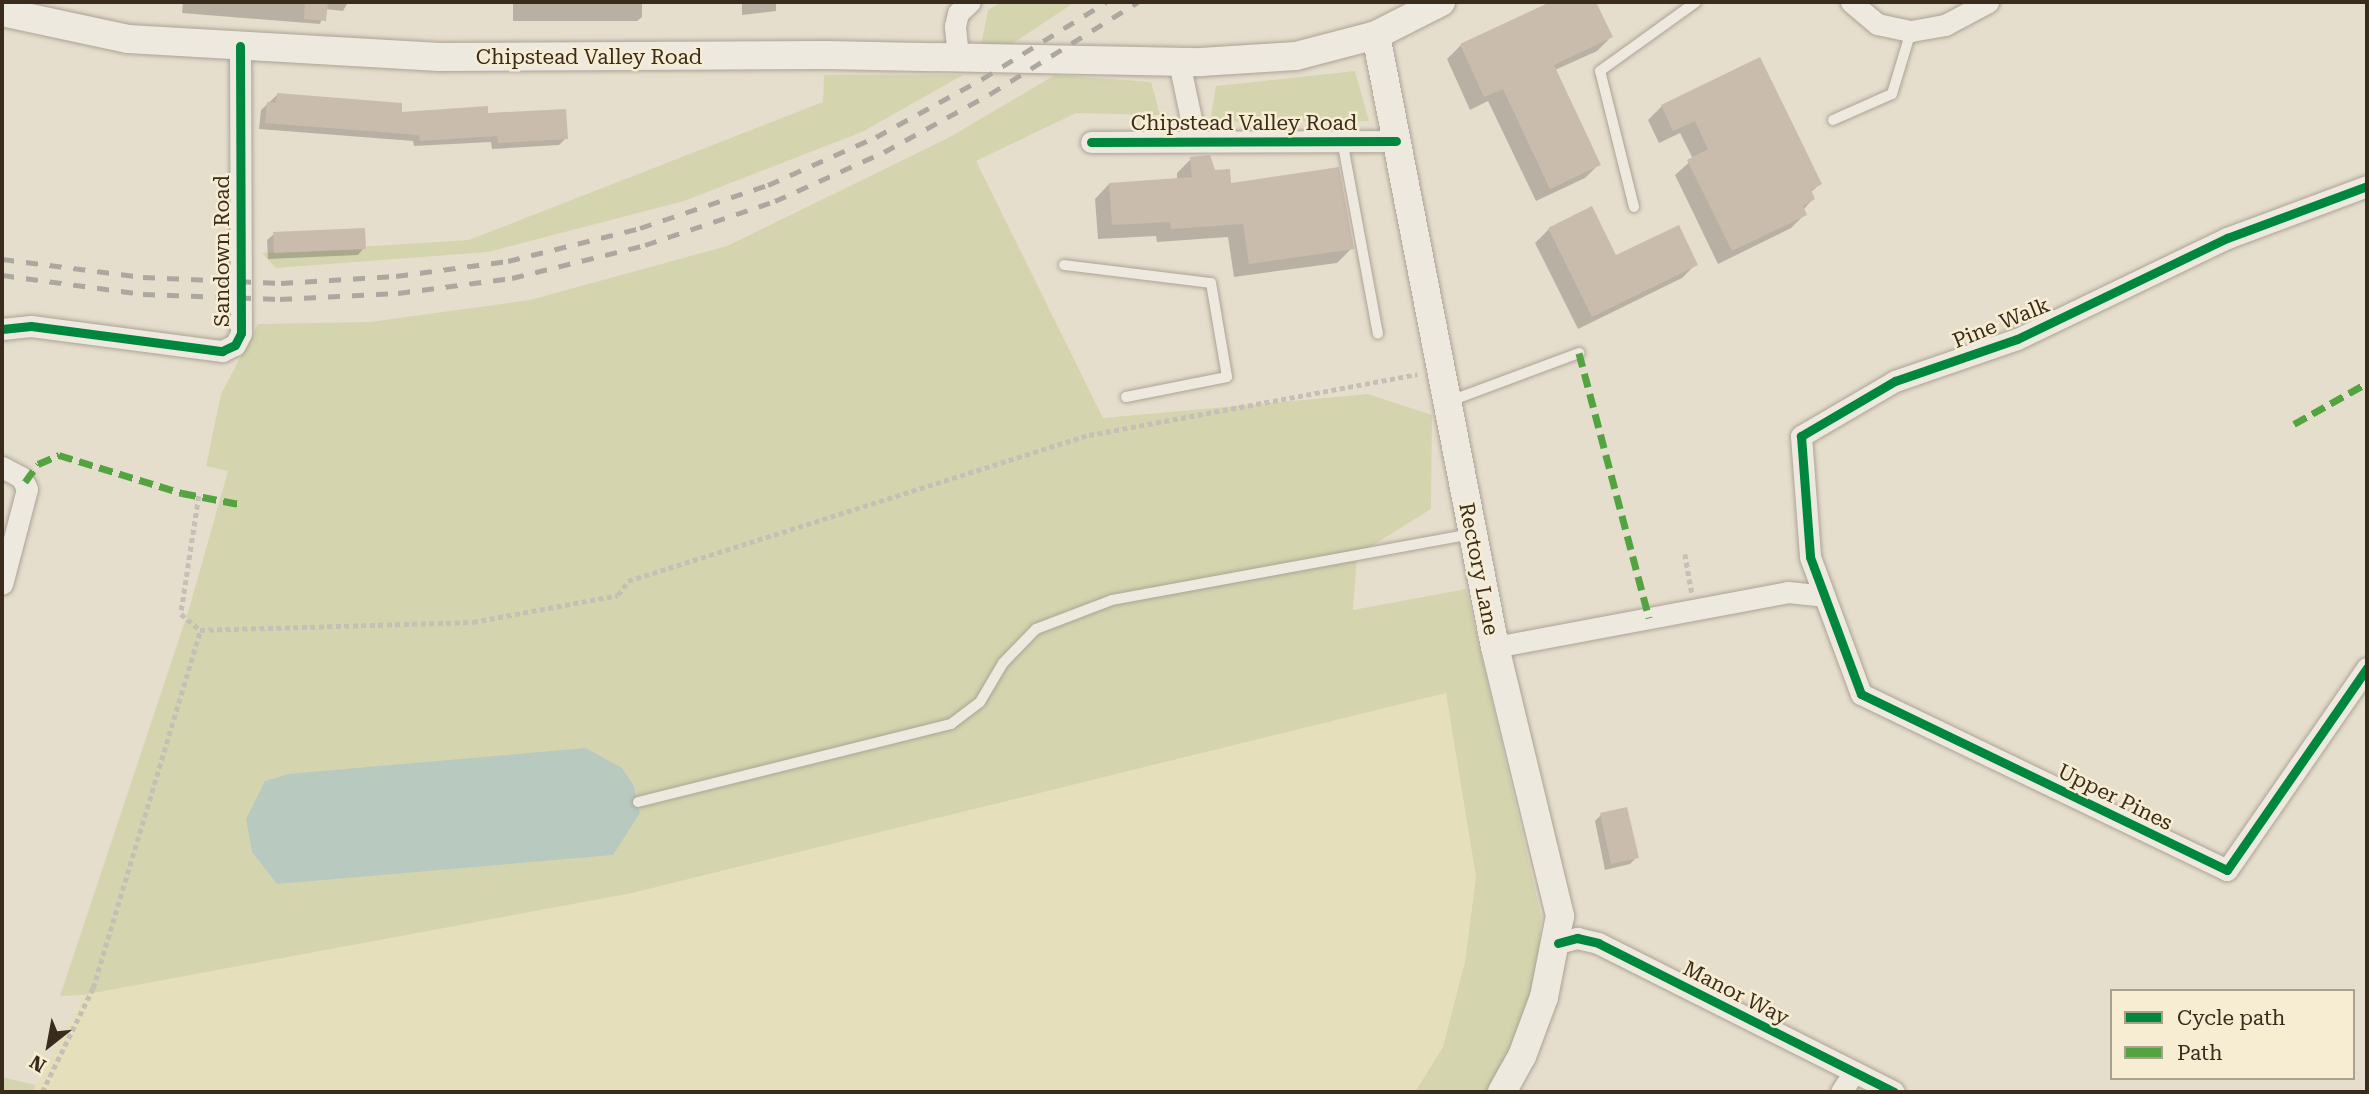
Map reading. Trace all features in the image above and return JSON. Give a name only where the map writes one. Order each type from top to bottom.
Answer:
[{"type":"main road","name":"Chipstead Valley Road","points":[[2,12],[118,37],[240,46],[544,59],[958,56],[1179,62],[1283,57],[1376,35],[1441,2]]},
{"type":"main road","name":"Rectory Lane","points":[[1376,35],[1495,647],[1556,886],[1558,943],[1532,1033],[1502,1092]]},
{"type":"street","points":[[958,56],[955,26],[958,13],[970,2]]},
{"type":"street","points":[[1851,2],[1877,24],[1912,31],[1945,24],[1988,2]]},
{"type":"street","name":"Sandown Road","points":[[2,328],[31,326],[222,351],[235,345],[241,333],[240,46]]},
{"type":"street","name":"Chipstead Valley Road","points":[[1179,62],[1195,138]]},
{"type":"street","name":"Chipstead Valley Road","points":[[1091,142],[1195,138],[1396,141]]},
{"type":"street","name":"Pine Walk","points":[[1824,596],[1810,557],[1801,436],[1895,381],[2017,339],[2227,238],[2367,186]]},
{"type":"street","points":[[2,468],[21,477],[27,489],[2,584]]},
{"type":"street","points":[[1788,592],[1810,557]]},
{"type":"street","points":[[1495,647],[1788,592],[1824,596]]},
{"type":"street","name":"Upper Pines","points":[[1824,596],[1861,694],[2227,870],[2367,668]]},
{"type":"street","name":"Manor Way","points":[[1558,943],[1577,938],[1598,943],[1894,1092]]},
{"type":"street","points":[[1841,1092],[1854,1072]]},
{"type":"lane","points":[[1634,207],[1600,71],[1696,2]]},
{"type":"lane","points":[[1833,120],[1892,94],[1912,31]]},
{"type":"lane","points":[[1342,140],[1378,334]]},
{"type":"lane","points":[[1064,265],[1113,268],[1211,283],[1227,377],[1126,397]]},
{"type":"lane","points":[[1447,402],[1579,353]]},
{"type":"lane","points":[[638,802],[951,724],[980,702],[1003,663],[1035,629],[1112,600],[1472,534]]},
{"type":"path","points":[[199,496],[181,614],[200,631],[473,622],[618,595],[628,581],[1089,435],[1441,370]]},
{"type":"path","points":[[1685,554],[1695,610]]},
{"type":"path","points":[[42,1092],[93,988],[200,631]]},
{"type":"shaded area","points":[[1446,693],[1476,877],[1465,962],[1443,1047],[1415,1092],[33,1092],[83,995],[633,893]]},
{"type":"shaded area","points":[[586,748],[622,768],[634,786],[640,813],[613,855],[277,884],[252,852],[246,819],[265,781],[288,774]]},
{"type":"green space","points":[[1002,2],[1075,2],[1012,44],[981,45],[988,10]]},
{"type":"green space","points":[[1355,71],[1369,121],[1210,122],[1216,86]]},
{"type":"green space","points":[[824,75],[963,75],[862,132],[684,201],[488,252],[276,268],[262,253],[469,240],[823,102]]},
{"type":"green space","points":[[1055,75],[1151,82],[1160,115],[1076,113],[976,161],[1103,418],[1368,394],[1432,415],[1431,509],[1357,555],[1353,610],[1466,589],[1541,916],[1537,973],[1518,1039],[1487,1092],[1415,1092],[1443,1047],[1465,962],[1476,877],[1446,693],[632,893],[83,995],[60,996],[189,609],[228,471],[206,466],[221,394],[258,324],[370,322],[530,300],[727,246],[950,137]],"holes":[[[634,786],[640,813],[246,819],[254,805]]]},
{"type":"green space","points":[[2,1077],[35,1085],[33,1092],[2,1092]]},
{"type":"building","points":[[305,2],[328,2],[326,21],[304,19]]},
{"type":"building","points":[[1550,2],[1596,2],[1613,37],[1554,65],[1601,165],[1550,189],[1503,89],[1484,97],[1460,44]]},
{"type":"building","points":[[1760,57],[1822,184],[1811,190],[1815,199],[1803,206],[1807,215],[1732,251],[1687,160],[1708,149],[1695,121],[1673,131],[1661,105]]},
{"type":"building","points":[[277,93],[402,103],[402,112],[488,106],[488,113],[566,109],[568,139],[498,143],[497,136],[420,141],[419,135],[265,123],[267,102],[276,103]]},
{"type":"building","points":[[1210,155],[1215,170],[1230,169],[1231,183],[1339,167],[1354,249],[1249,264],[1243,224],[1171,229],[1170,222],[1112,225],[1109,183],[1192,177],[1190,157]]},
{"type":"building","points":[[1592,206],[1616,255],[1679,225],[1698,265],[1592,317],[1548,228]]},
{"type":"building","points":[[365,228],[366,249],[274,253],[273,232]]},
{"type":"building","points":[[1627,807],[1639,858],[1611,864],[1600,813]]},
{"type":"railway","points":[[2,259],[143,277],[281,283],[396,276],[508,261],[640,228],[768,185],[876,137],[982,79],[1106,2]]},
{"type":"railway","points":[[2,275],[143,294],[280,299],[398,293],[512,278],[645,245],[775,201],[884,152],[990,94],[1138,2]]},
{"type":"marked path","points":[[1579,353],[1649,618]]},
{"type":"marked path","points":[[2294,424],[2367,383]]},
{"type":"marked path","points":[[25,482],[38,464],[59,455],[182,493],[239,504]]},
{"type":"cycle path","points":[[2,329],[31,326],[222,351],[235,345],[241,333],[240,46]]},
{"type":"cycle path","points":[[1091,142],[1396,141]]},
{"type":"cycle path","points":[[2367,186],[2227,238],[2017,339],[1895,381],[1801,436],[1810,557],[1861,694],[2227,870],[2367,668]]},
{"type":"cycle path","points":[[1558,943],[1577,938],[1598,943],[1894,1092]]}]
